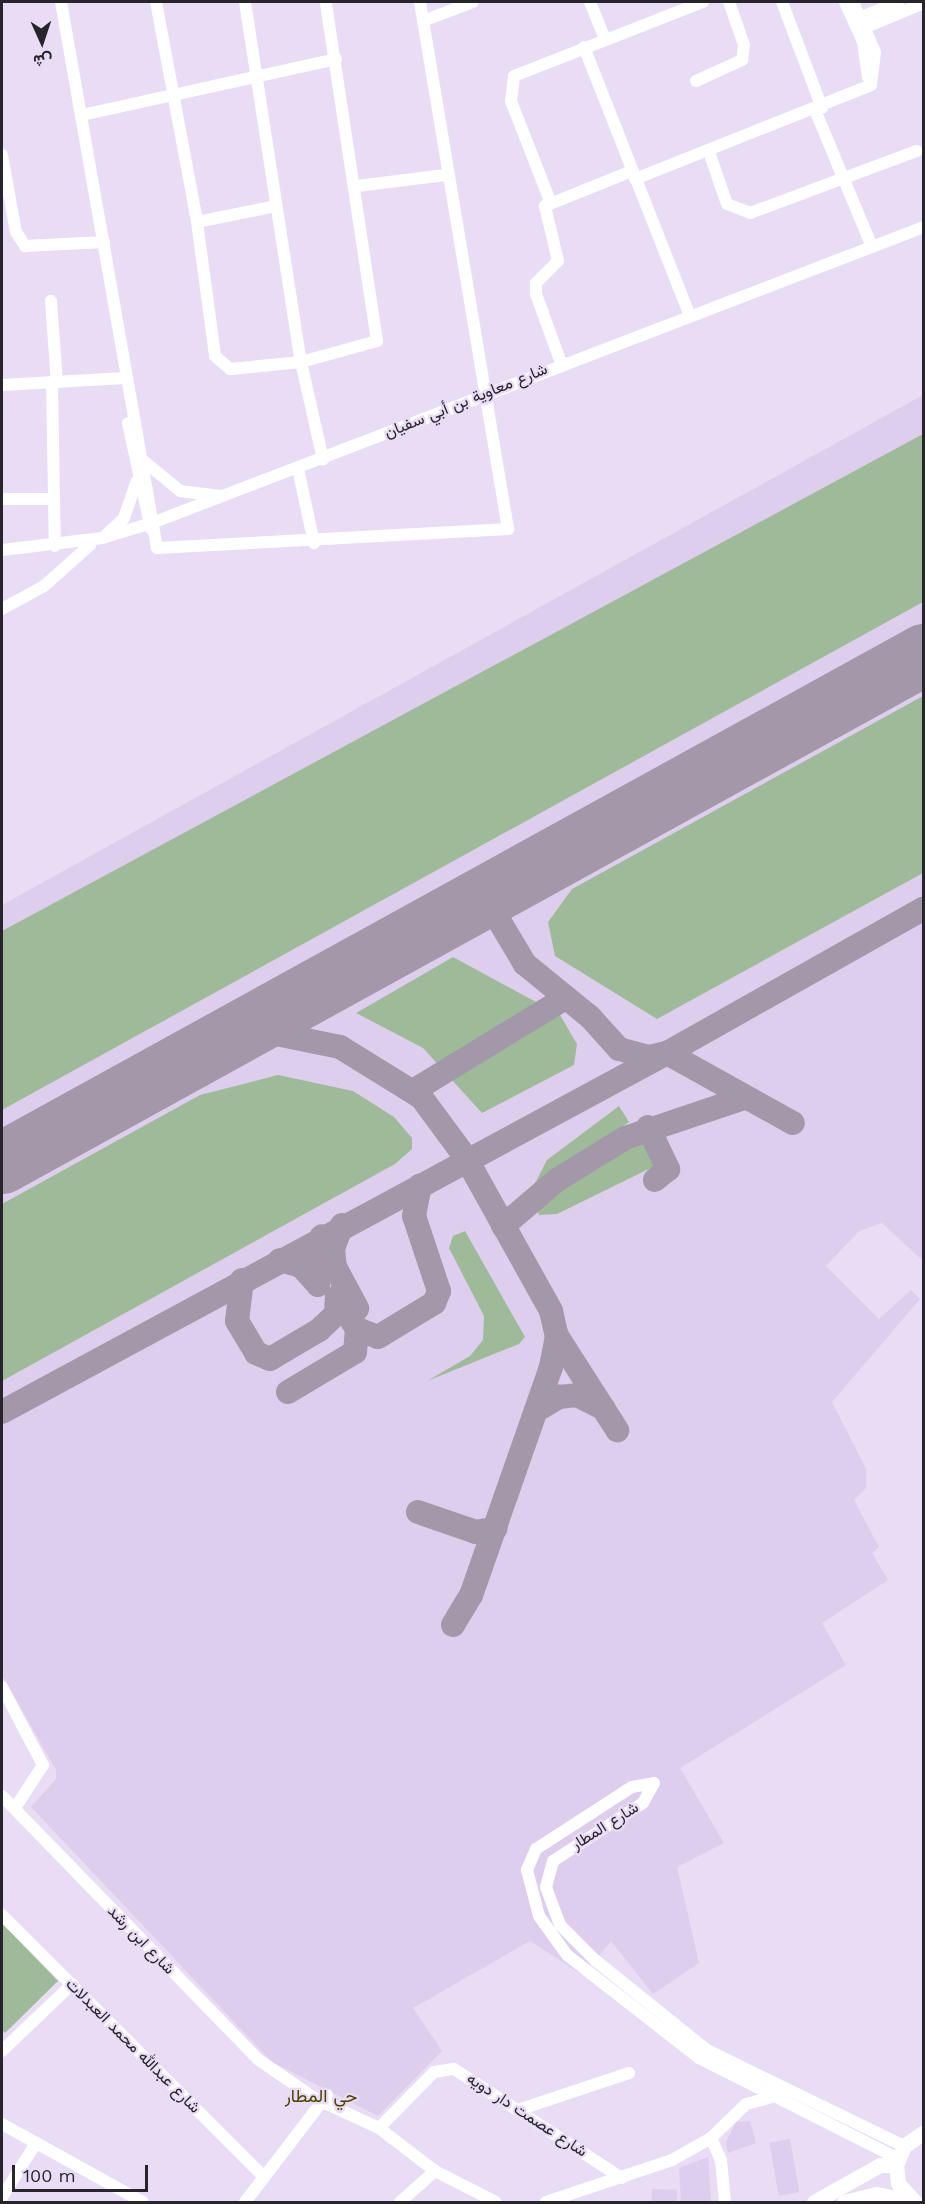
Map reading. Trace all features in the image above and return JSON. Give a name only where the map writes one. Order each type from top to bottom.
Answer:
[{"type":"main road","points":[[814,2202],[899,2156],[924,2132]]},
{"type":"main road","points":[[899,2156],[898,2183],[915,2202]]},
{"type":"main road","points":[[844,2202],[876,2194],[915,2202]]},
{"type":"street","points":[[61,2],[104,242],[128,395],[137,481],[156,536],[157,548],[314,543],[508,529],[488,391],[445,175],[420,2]]},
{"type":"street","points":[[156,2],[171,96],[197,222],[217,361],[230,369],[301,362],[377,341],[357,186],[326,2]]},
{"type":"street","points":[[244,2],[301,362],[323,460]]},
{"type":"street","points":[[423,21],[472,2]]},
{"type":"street","points":[[590,2],[605,39]]},
{"type":"street","points":[[550,201],[511,101],[511,84],[521,71],[703,2]]},
{"type":"street","points":[[696,81],[742,60],[744,45],[729,2]]},
{"type":"street","points":[[782,2],[842,179],[872,247]]},
{"type":"street","points":[[845,2],[859,24]]},
{"type":"street","points":[[561,363],[536,294],[536,283],[558,261],[544,212],[550,201],[709,152],[819,109],[863,89],[868,63],[853,2]]},
{"type":"street","points":[[859,24],[898,2]]},
{"type":"street","points":[[859,24],[924,3]]},
{"type":"street","points":[[584,47],[689,313]]},
{"type":"street","points":[[81,116],[336,59]]},
{"type":"street","points":[[709,152],[727,204],[741,213],[917,151]]},
{"type":"street","points":[[2,155],[3,171],[16,232],[25,246],[104,242]]},
{"type":"street","points":[[357,186],[445,175]]},
{"type":"street","points":[[197,222],[276,206]]},
{"type":"street","name":"شارع معاوية بن أبي سفيان","points":[[2,550],[56,546],[102,538],[152,523],[323,460],[488,391],[689,313],[924,227]]},
{"type":"street","points":[[51,301],[55,382],[56,546]]},
{"type":"street","points":[[2,385],[125,378]]},
{"type":"street","points":[[128,395],[145,462],[152,523]]},
{"type":"street","points":[[145,462],[180,491],[225,496]]},
{"type":"street","points":[[298,469],[314,543]]},
{"type":"street","points":[[2,609],[44,586],[80,549],[102,538],[124,518],[137,481]]},
{"type":"street","points":[[2,499],[54,499]]},
{"type":"street","points":[[2,1687],[44,1765],[15,1808]]},
{"type":"street","name":"شارع المطار","points":[[899,2156],[699,2058],[599,1972],[552,1910],[546,1878],[553,1861],[643,1803],[654,1783],[632,1786],[536,1849],[527,1870],[539,1916],[558,1947],[599,1972],[707,2050],[899,2156]]},
{"type":"street","name":"شارع ابن رشد","points":[[2,1796],[249,2052],[286,2077],[379,2128],[435,2171]]},
{"type":"street","points":[[539,1916],[552,1910]]},
{"type":"street","name":"شارع عبدالله محمد العبدلات","points":[[2,1915],[264,2177]]},
{"type":"street","points":[[558,1947],[561,1938],[580,1947]]},
{"type":"street","points":[[3,2047],[72,1984]]},
{"type":"street","name":"شارع عصمت دار دويه","points":[[379,2128],[443,2067],[520,2109],[622,2178]]},
{"type":"street","points":[[520,2109],[629,2073]]},
{"type":"street","points":[[245,2202],[321,2096]]},
{"type":"street","points":[[546,2202],[622,2178],[711,2138],[746,2104],[778,2096]]},
{"type":"street","points":[[2,2124],[117,2192],[143,2202]]},
{"type":"street","points":[[711,2138],[721,2160],[724,2202]]},
{"type":"street","points":[[2,2197],[36,2143]]},
{"type":"street","points":[[400,2202],[435,2171],[496,2202]]},
{"type":"street","points":[[109,2202],[117,2192]]},
{"type":"shaded area","points":[[923,395],[923,1261],[882,1223],[859,1231],[826,1266],[879,1319],[911,1290],[920,1299],[832,1402],[866,1469],[866,1488],[854,1500],[879,1547],[872,1553],[888,1580],[822,1623],[846,1665],[680,1768],[724,1843],[677,1867],[699,1963],[653,1994],[611,1941],[583,1975],[530,1941],[413,2008],[442,2051],[378,2116],[272,2062],[31,1807],[56,1779],[56,1770],[2,1675],[2,905]]},
{"type":"shaded area","points":[[750,2121],[756,2143],[728,2153],[726,2142],[736,2122]]},
{"type":"shaded area","points":[[790,2139],[799,2192],[779,2196],[769,2143]]},
{"type":"shaded area","points":[[708,2157],[711,2202],[681,2202],[679,2168]]},
{"type":"shaded area","points":[[652,2189],[677,2190],[677,2202],[652,2202]]},
{"type":"green space","points":[[923,434],[923,602],[2,1110],[2,931]]},
{"type":"green space","points":[[923,696],[923,873],[657,1019],[555,956],[548,922],[572,889]]},
{"type":"green space","points":[[453,957],[560,1015],[577,1044],[574,1065],[482,1113],[423,1048],[356,1013]]},
{"type":"green space","points":[[278,1075],[353,1091],[394,1117],[412,1138],[412,1149],[395,1164],[2,1381],[2,1204],[200,1095]]},
{"type":"green space","points":[[619,1106],[629,1122],[532,1189],[547,1160]]},
{"type":"green space","points":[[636,1131],[657,1165],[557,1214],[539,1215],[534,1200],[545,1186],[596,1149]]},
{"type":"green space","points":[[465,1231],[525,1337],[519,1344],[427,1381],[470,1356],[483,1340],[484,1316],[449,1248],[453,1236]]},
{"type":"green space","points":[[2,1923],[58,1981],[5,2033],[2,2030]]},
{"type":"taxiway","points":[[485,897],[525,964],[590,1017],[619,1049],[649,1057],[667,1053],[793,1123]]},
{"type":"taxiway","points":[[2,1412],[667,1053],[924,908]]},
{"type":"taxiway","points":[[413,1091],[564,999]]},
{"type":"taxiway","points":[[247,1028],[340,1047],[421,1097],[466,1158],[551,1311],[557,1336],[551,1367],[471,1595],[453,1625]]},
{"type":"taxiway","points":[[503,1226],[557,1180],[625,1138],[741,1099]]},
{"type":"taxiway","points":[[648,1127],[668,1169],[655,1180]]},
{"type":"taxiway","points":[[242,1280],[237,1321],[256,1353],[270,1359],[319,1330],[336,1314],[337,1297],[357,1329],[378,1337],[434,1303],[439,1291],[414,1216],[420,1186]]},
{"type":"taxiway","points":[[342,1225],[333,1249],[335,1267],[357,1308]]},
{"type":"taxiway","points":[[280,1260],[301,1266],[318,1285],[313,1263],[322,1236]]},
{"type":"taxiway","points":[[288,1392],[355,1352],[357,1329]]},
{"type":"taxiway","points":[[557,1336],[617,1430]]},
{"type":"taxiway","points":[[537,1410],[559,1397],[577,1395],[604,1409]]},
{"type":"taxiway","points":[[418,1512],[476,1532],[496,1528]]},
{"type":"runway","points":[[2,1163],[924,655]]},
{"type":"district","name":"حي المطار","points":[[321,2096]]}]
